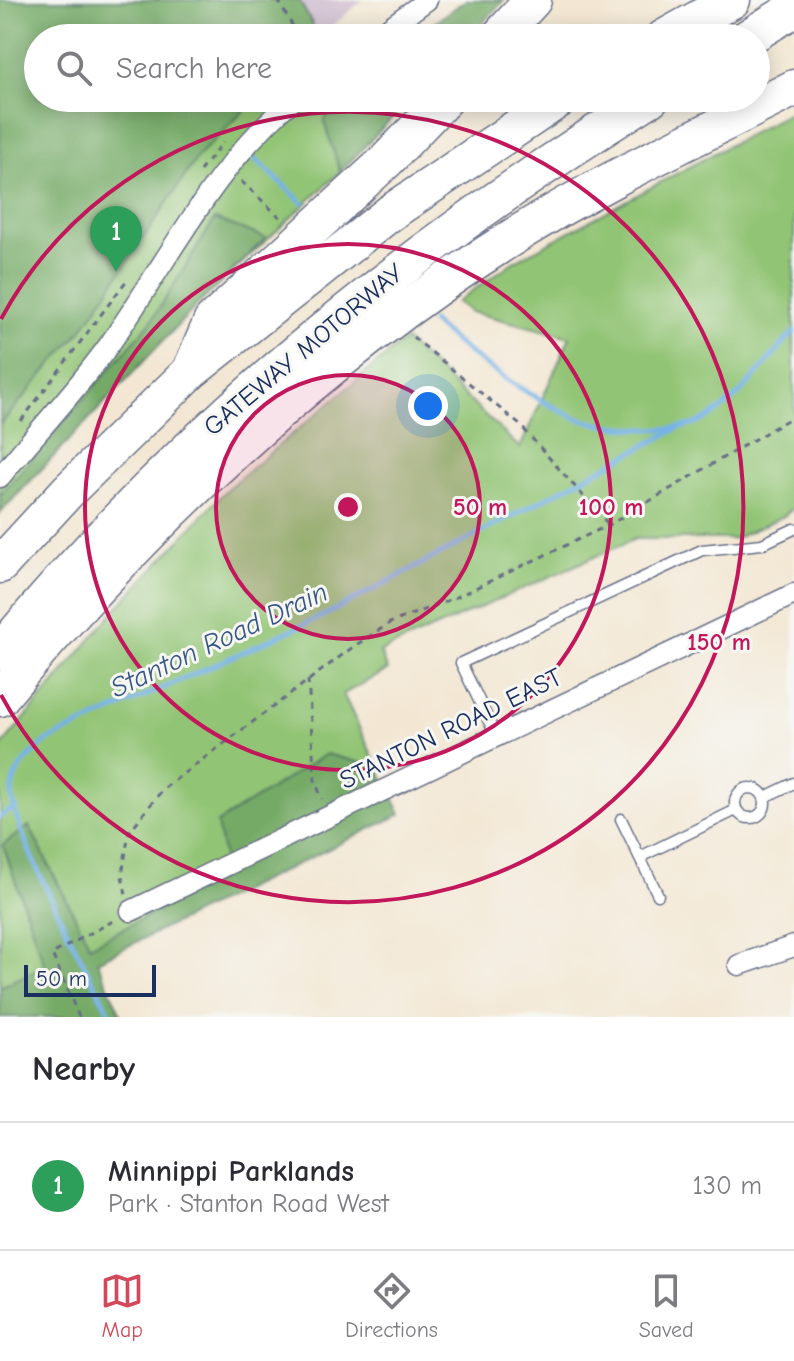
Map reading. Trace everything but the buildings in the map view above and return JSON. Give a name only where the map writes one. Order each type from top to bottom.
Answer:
[{"type":"highway","points":[[511,24],[533,0]]},
{"type":"highway","points":[[689,24],[732,0]]},
{"type":"highway","points":[[770,24],[794,9]]},
{"type":"highway","points":[[770,100],[794,88]]},
{"type":"highway","points":[[190,372],[212,321],[386,161],[433,112]]},
{"type":"highway","name":"GATEWAY MOTORWAY","points":[[0,565],[68,491],[190,372],[390,213],[540,112]]},
{"type":"highway","name":"GATEWAY MOTORWAY","points":[[0,652],[177,459],[266,377],[426,247],[630,112]]},
{"type":"highway","points":[[0,698],[82,604],[178,506],[346,357],[465,268],[559,209],[747,112]]},
{"type":"street","points":[[394,24],[427,0]]},
{"type":"street","points":[[0,477],[108,346],[195,209],[218,162],[278,112]]},
{"type":"street","name":"STANTON ROAD EAST","points":[[131,911],[794,594]]},
{"type":"street","points":[[739,965],[794,946]]},
{"type":"lane","points":[[496,736],[461,663],[702,550],[762,544],[794,529]]},
{"type":"lane","points":[[765,797],[794,783]]},
{"type":"lane","points":[[746,788],[757,788],[765,797],[764,811],[755,818],[748,819],[734,811],[735,797],[746,788]]},
{"type":"lane","points":[[640,857],[734,811]]},
{"type":"lane","points":[[621,819],[658,895]]},
{"type":"path","points":[[278,0],[291,24]]},
{"type":"path","points":[[193,181],[218,162],[230,135]]},
{"type":"path","points":[[218,162],[288,225]]},
{"type":"path","points":[[19,423],[107,311],[133,272]]},
{"type":"path","points":[[411,335],[520,425],[609,525]]},
{"type":"path","points":[[79,1017],[52,954],[131,911],[122,876],[129,832],[163,789],[390,623],[454,598],[609,525],[794,416]]},
{"type":"path","points":[[308,680],[315,780],[327,817]]},
{"type":"shaded area","points":[[299,0],[363,0],[334,24],[312,24]]},
{"type":"green space","points":[[0,0],[299,0],[312,24],[24,24],[24,112],[398,112],[340,172],[196,306],[0,513]]},
{"type":"green space","points":[[0,0],[299,0],[312,24],[24,24],[24,112],[243,112],[199,155],[84,327],[0,425]]},
{"type":"green space","points":[[466,0],[504,0],[481,24],[433,24]]},
{"type":"green space","points":[[794,110],[794,507],[784,516],[734,539],[635,539],[380,652],[388,670],[343,694],[378,767],[325,755],[218,823],[227,875],[90,946],[122,1017],[0,1017],[0,748],[116,609],[228,488],[405,340],[520,448],[570,337],[471,312],[457,302],[513,262]],"holes":[[[29,826],[89,946],[46,966],[3,845]]]},
{"type":"green space","points":[[329,112],[398,112],[340,172],[324,121]]},
{"type":"green space","points":[[215,219],[266,238],[196,306],[0,513],[0,495],[150,323]]},
{"type":"green space","points":[[326,754],[378,767],[401,814],[97,961],[122,1017],[0,1017],[0,987],[45,966],[3,845],[29,826],[90,946],[227,875],[217,823]]},
{"type":"waterway","points":[[255,159],[303,203]]},
{"type":"waterway","name":"Stanton Road Drain","points":[[432,322],[464,349],[551,406],[598,424],[655,429],[689,425],[716,413],[740,392],[794,332]]},
{"type":"waterway","name":"Stanton Road Drain","points":[[112,1017],[52,901],[14,807],[14,781],[31,755],[48,740],[327,614],[680,427]]},
{"type":"waterway","points":[[0,817],[16,807]]},
{"type":"place","name":"Minnippi Parklands","points":[[116,272]]}]
